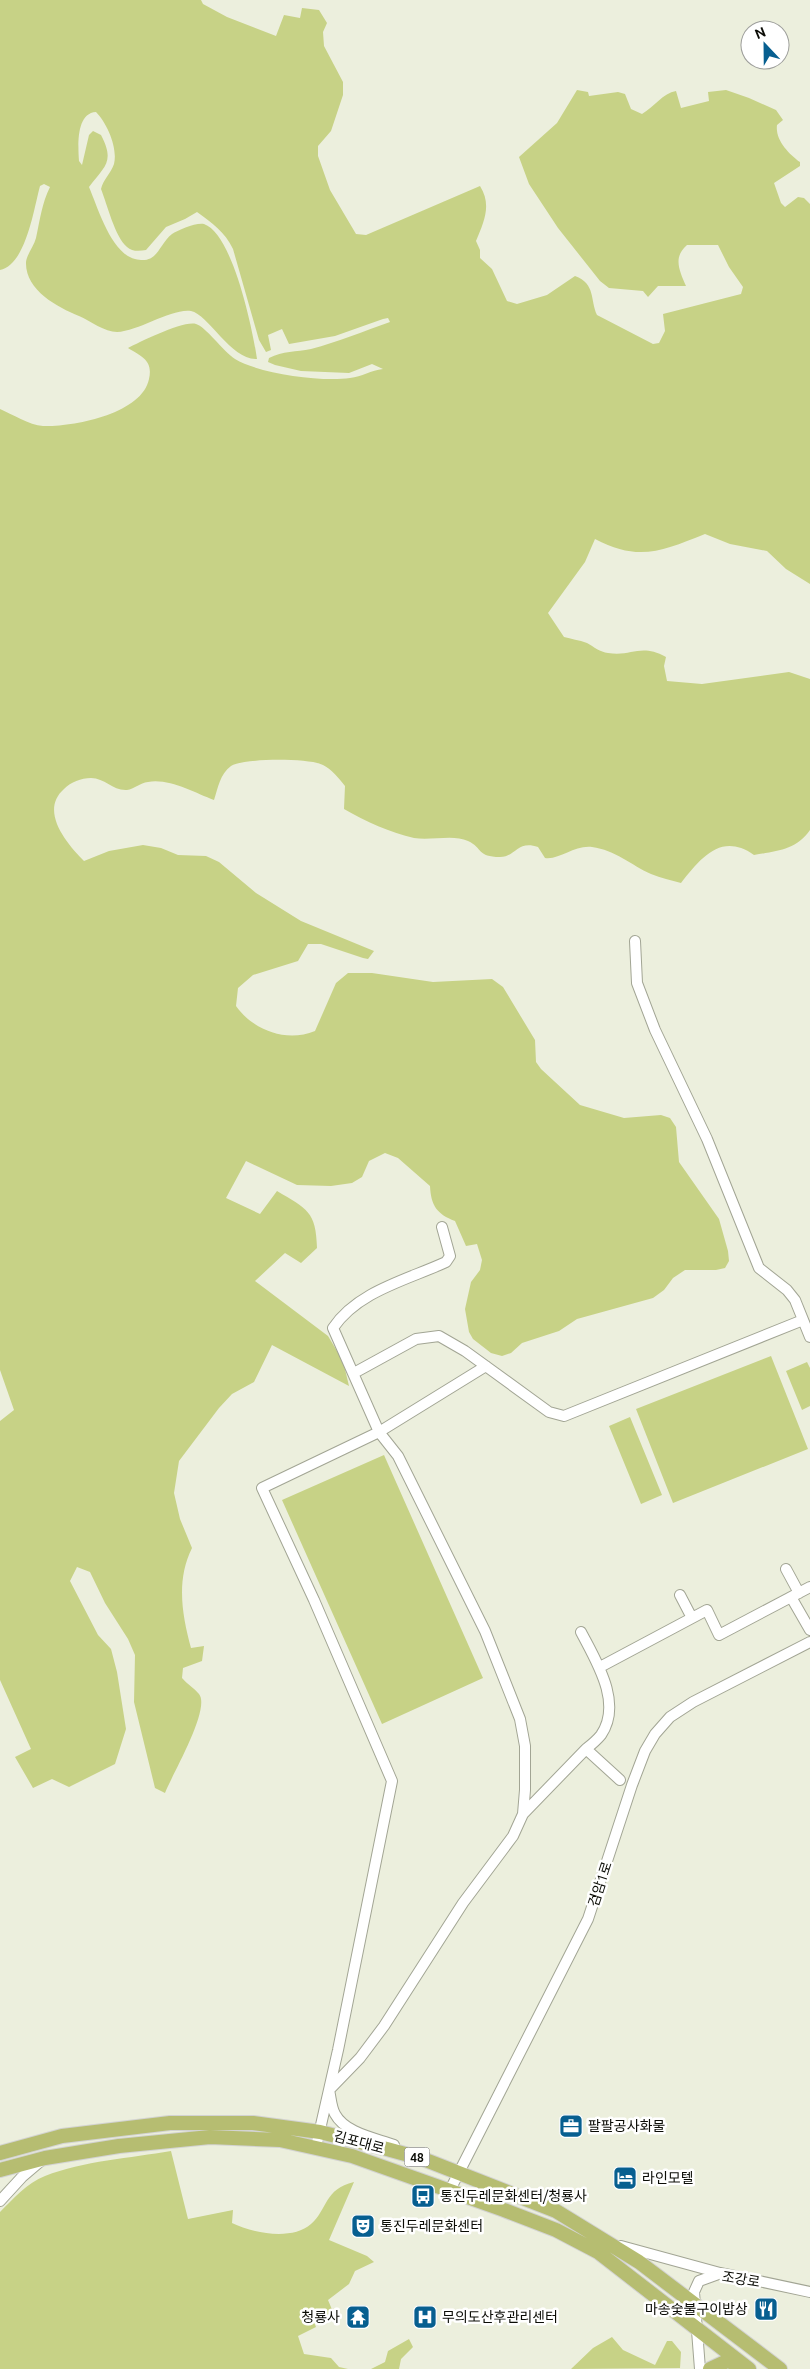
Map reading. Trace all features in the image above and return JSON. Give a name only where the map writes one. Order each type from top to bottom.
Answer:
[{"type":"main road","name":"김포대로","points":[[0,2153],[62,2136],[170,2123],[253,2123],[320,2132],[423,2159],[556,2211],[639,2262],[780,2369]]},
{"type":"main road","name":"김포대로","points":[[0,2170],[45,2158],[170,2139],[210,2137],[280,2140],[352,2156],[556,2230],[598,2252],[747,2368]]},
{"type":"main road","points":[[710,2369],[727,2361],[747,2368]]},
{"type":"street","points":[[636,941],[637,983],[655,1030],[708,1139],[759,1268],[787,1290],[795,1300],[810,1337]]},
{"type":"street","points":[[329,2090],[360,2058],[384,2026],[463,1903],[513,1836],[523,1814],[526,1790],[525,1746],[520,1719],[485,1631],[453,1564],[398,1456],[379,1432],[333,1328],[338,1320],[373,1292],[446,1262],[450,1256],[442,1227]]},
{"type":"street","points":[[354,1373],[416,1339],[439,1336],[486,1366],[549,1412],[564,1416],[803,1320]]},
{"type":"street","points":[[316,2147],[392,1781],[314,1600],[262,1488],[379,1432],[486,1366]]},
{"type":"street","points":[[786,1570],[810,1630]]},
{"type":"street","points":[[600,1668],[707,1610],[720,1635],[810,1587]]},
{"type":"street","points":[[680,1595],[692,1618]]},
{"type":"street","points":[[523,1814],[601,1735],[608,1717],[610,1699],[600,1668],[581,1632]]},
{"type":"street","name":"검암1로","points":[[450,2190],[588,1919],[632,1785],[645,1751],[655,1734],[670,1717],[693,1702],[810,1642]]},
{"type":"street","points":[[586,1749],[620,1780]]},
{"type":"street","points":[[329,2090],[334,2113],[342,2124],[423,2159]]},
{"type":"street","points":[[1,2200],[22,2177],[45,2158]]},
{"type":"street","points":[[0,2187],[1,2200]]},
{"type":"street","points":[[607,2242],[652,2256],[721,2273]]},
{"type":"street","name":"조강로","points":[[695,2306],[694,2292],[699,2281],[721,2273],[810,2292]]},
{"type":"street","points":[[695,2306],[700,2369]]},
{"type":"green space","points":[[0,0],[201,0],[203,4],[227,17],[276,36],[284,15],[300,18],[302,8],[319,10],[327,23],[323,32],[324,46],[343,82],[343,95],[331,131],[318,146],[318,156],[330,190],[356,234],[366,235],[480,186],[486,200],[486,213],[476,241],[480,250],[480,258],[492,269],[507,301],[517,304],[547,295],[575,276],[582,279],[589,288],[597,315],[653,344],[659,343],[665,331],[663,314],[741,294],[743,287],[729,267],[718,245],[687,245],[683,250],[680,254],[679,264],[686,286],[658,286],[648,297],[643,291],[609,288],[600,281],[558,228],[529,184],[519,157],[557,123],[577,90],[588,92],[589,96],[618,92],[625,94],[631,109],[642,114],[667,94],[676,91],[681,108],[709,101],[708,92],[726,90],[776,110],[783,120],[777,125],[780,141],[787,151],[800,162],[800,166],[774,183],[781,203],[785,207],[798,197],[804,198],[810,204],[810,584],[786,569],[767,551],[730,544],[705,534],[650,552],[625,550],[595,539],[585,562],[548,613],[564,637],[587,643],[602,652],[616,654],[649,651],[666,657],[664,666],[667,681],[702,684],[789,672],[810,679],[810,830],[799,842],[792,846],[754,855],[731,846],[722,847],[704,857],[681,883],[651,874],[616,854],[592,847],[579,848],[556,857],[545,858],[538,847],[531,845],[521,847],[505,856],[493,857],[484,854],[473,844],[462,839],[414,838],[369,822],[344,809],[345,786],[329,769],[316,763],[291,760],[249,761],[231,766],[222,777],[214,800],[164,782],[148,782],[122,790],[101,780],[91,778],[73,782],[57,798],[54,807],[58,827],[70,846],[84,861],[109,851],[143,845],[161,848],[178,855],[206,856],[219,862],[256,893],[301,921],[374,951],[368,959],[321,944],[308,944],[298,961],[253,975],[238,988],[236,1006],[251,1022],[261,1028],[282,1035],[293,1036],[315,1031],[336,983],[348,973],[372,973],[433,982],[492,979],[503,987],[535,1040],[536,1062],[541,1069],[580,1105],[624,1118],[661,1115],[670,1118],[676,1127],[679,1162],[719,1219],[728,1251],[729,1261],[725,1268],[716,1270],[685,1270],[673,1278],[664,1290],[653,1298],[577,1319],[559,1331],[522,1343],[511,1353],[502,1356],[491,1353],[473,1339],[469,1332],[465,1309],[471,1282],[480,1270],[482,1260],[477,1244],[466,1246],[455,1221],[439,1212],[436,1208],[430,1186],[398,1158],[385,1153],[369,1161],[362,1177],[352,1183],[331,1186],[297,1185],[246,1161],[226,1198],[260,1214],[277,1191],[296,1202],[308,1212],[315,1226],[317,1248],[301,1263],[285,1253],[255,1281],[328,1336],[343,1361],[349,1386],[272,1345],[254,1382],[232,1394],[219,1408],[179,1461],[174,1493],[180,1519],[192,1548],[187,1560],[182,1585],[183,1610],[191,1648],[204,1646],[202,1661],[183,1668],[182,1678],[199,1694],[201,1702],[200,1713],[189,1742],[165,1793],[155,1788],[134,1702],[135,1655],[128,1639],[105,1603],[90,1572],[77,1567],[70,1581],[98,1635],[111,1649],[117,1672],[126,1729],[115,1764],[69,1787],[52,1779],[33,1788],[15,1757],[31,1749],[0,1680],[0,1421],[14,1410],[0,1370],[0,409],[26,422],[43,426],[88,421],[120,410],[134,401],[144,391],[150,373],[146,360],[128,348],[162,332],[190,324],[196,324],[204,329],[235,359],[259,369],[307,378],[338,379],[354,377],[383,369],[372,364],[349,373],[301,371],[268,362],[269,358],[274,356],[311,349],[390,322],[388,318],[383,319],[335,336],[289,344],[282,329],[268,335],[271,350],[266,352],[259,340],[233,249],[218,228],[208,220],[197,212],[166,227],[146,250],[131,250],[123,242],[115,228],[101,189],[114,164],[115,158],[113,143],[108,129],[96,112],[89,114],[82,124],[79,139],[79,161],[82,165],[89,135],[93,131],[101,135],[108,158],[104,168],[89,187],[112,239],[127,255],[143,260],[153,257],[172,234],[192,225],[204,224],[214,232],[224,245],[240,285],[257,359],[248,358],[239,353],[205,320],[191,311],[183,311],[165,316],[126,331],[112,332],[61,308],[44,296],[31,281],[27,272],[26,262],[36,238],[43,205],[50,187],[44,184],[40,186],[32,221],[22,247],[9,266],[0,270]]},
{"type":"green space","points":[[771,1356],[808,1449],[673,1503],[636,1409]]},
{"type":"green space","points":[[807,1362],[810,1368],[810,1406],[802,1410],[786,1371]]},
{"type":"green space","points":[[630,1417],[662,1495],[641,1504],[609,1426]]},
{"type":"green space","points":[[384,1455],[483,1678],[382,1724],[282,1500]]},
{"type":"green space","points":[[171,2151],[188,2219],[233,2210],[232,2223],[250,2230],[272,2234],[293,2232],[311,2224],[337,2189],[354,2182],[329,2240],[367,2256],[374,2262],[355,2271],[349,2284],[328,2300],[333,2312],[314,2322],[316,2327],[298,2336],[304,2354],[331,2358],[339,2367],[348,2369],[0,2369],[0,2212],[26,2187],[45,2176],[91,2163]]},
{"type":"green space","points":[[612,2337],[623,2350],[655,2365],[667,2341],[672,2341],[681,2352],[680,2368],[571,2369],[593,2348]]},
{"type":"green space","points":[[409,2339],[413,2347],[401,2359],[399,2369],[371,2369],[385,2362],[388,2351]]},
{"type":"place","name":"팔팔공사화물","points":[[571,2126]]},
{"type":"place","name":"라인모텔","points":[[625,2178]]},
{"type":"place","name":"통진두레문화센터/청룡사","points":[[423,2196]]},
{"type":"place","name":"통진두레문화센터","points":[[363,2226]]},
{"type":"place","name":"마송숯불구이밥상","points":[[766,2309]]},
{"type":"place","name":"청룡사","points":[[358,2317]]},
{"type":"place","name":"무의도산후관리센터","points":[[425,2317]]}]
